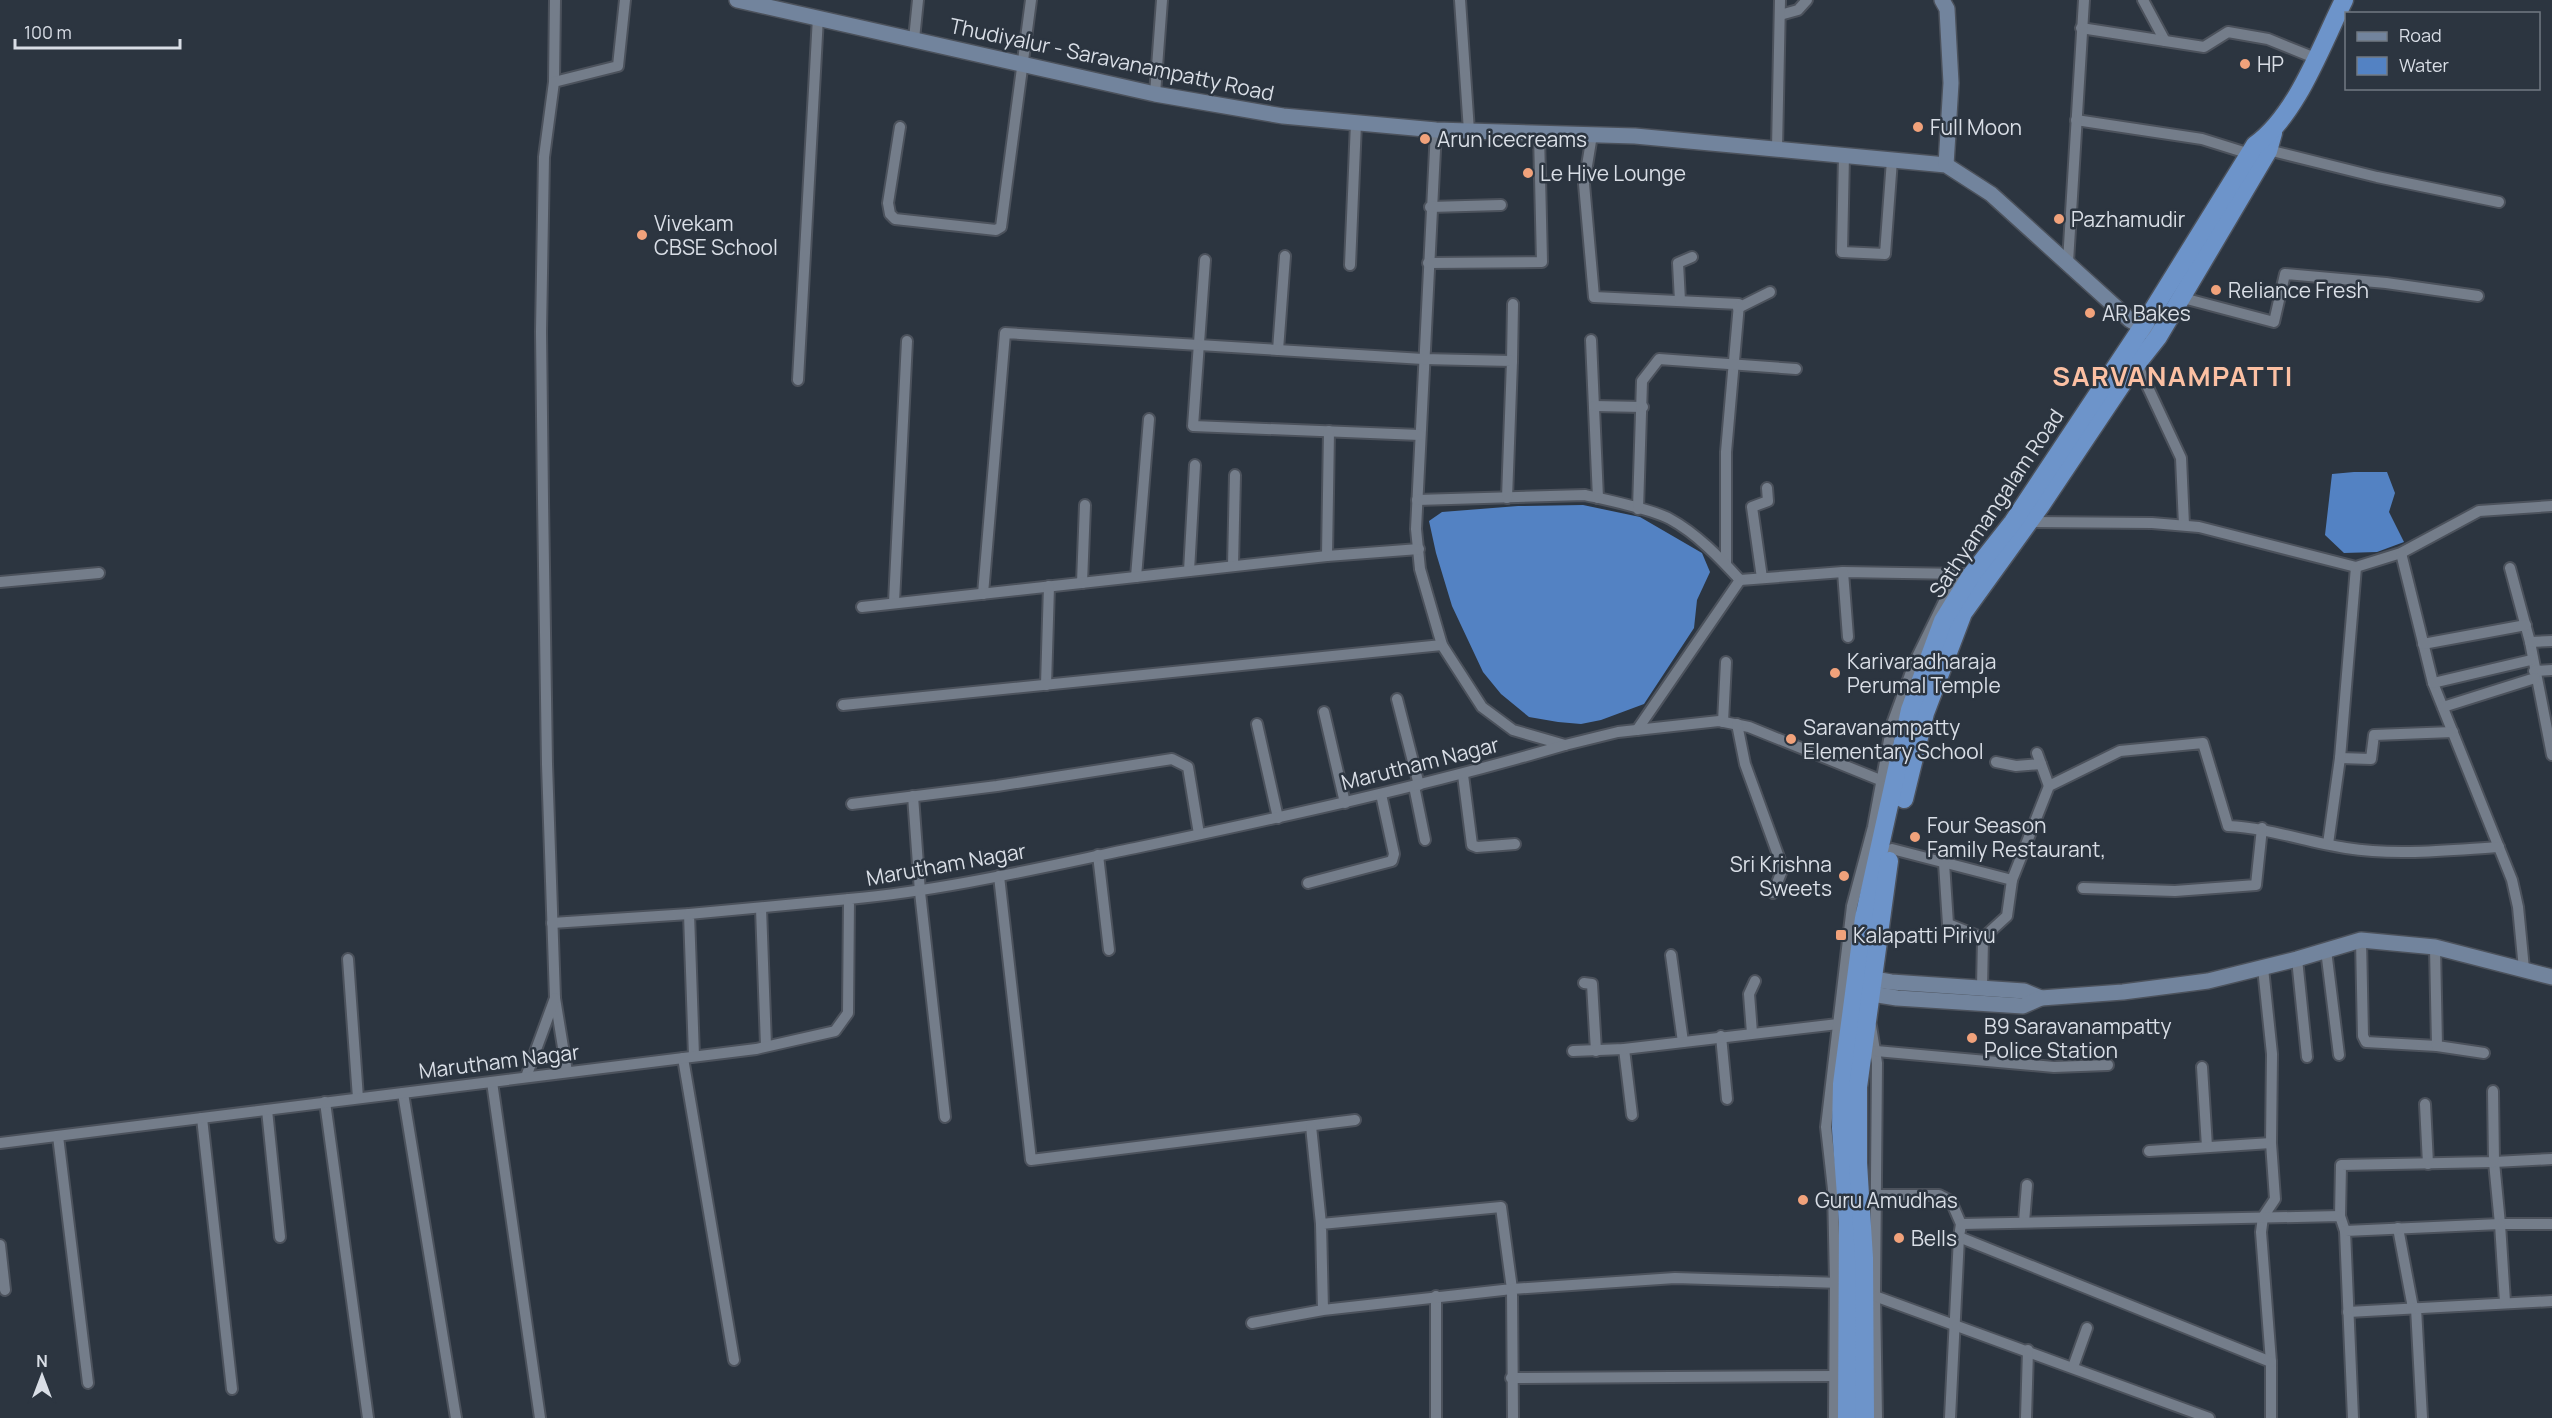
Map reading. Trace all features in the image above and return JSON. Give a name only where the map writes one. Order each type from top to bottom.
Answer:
[{"type":"highway","name":"Sathyamangalam Road","points":[[1847,1418],[1856,1289],[1842,1084],[1864,990],[1864,918],[1888,783],[1910,710],[1943,621],[1965,574],[2013,522],[2151,332],[2258,150],[2273,133],[2344,0]]},
{"type":"highway","points":[[1864,990],[1886,874],[1925,712],[1964,613],[2137,364],[2151,332],[2183,298],[2258,150]]},
{"type":"highway","points":[[1856,1289],[1864,1418]]},
{"type":"main road","name":"Thudiyalur - Saravanampatty Road","points":[[737,0],[1155,94],[1283,116],[1436,130],[1592,135],[1946,165],[1991,194],[2130,320],[2151,332]]},
{"type":"main road","points":[[1942,0],[1947,9],[1951,83],[1946,165]]},
{"type":"main road","points":[[1864,990],[2023,1006],[2042,998],[2123,992],[2208,981],[2361,940],[2435,947],[2552,977]]},
{"type":"main road","points":[[1864,990],[1982,988],[2024,991],[2042,998]]},
{"type":"street","points":[[555,0],[554,82],[544,157],[541,332],[547,764],[552,923],[555,998],[567,1072]]},
{"type":"street","points":[[554,82],[618,66],[625,0]]},
{"type":"street","points":[[914,39],[918,0]]},
{"type":"street","points":[[900,127],[888,203],[890,214],[895,219],[996,230],[1004,219],[1031,0]]},
{"type":"street","points":[[1155,94],[1162,0]]},
{"type":"street","points":[[1460,0],[1469,131]]},
{"type":"street","points":[[1777,149],[1780,0]]},
{"type":"street","points":[[1780,15],[1798,9],[1808,0]]},
{"type":"street","points":[[2068,262],[2084,0]]},
{"type":"street","points":[[2143,0],[2165,41]]},
{"type":"street","points":[[798,380],[818,17]]},
{"type":"street","points":[[2081,28],[2204,47],[2228,32],[2268,39],[2315,57]]},
{"type":"street","points":[[2076,120],[2202,139],[2499,201]]},
{"type":"street","points":[[1350,266],[1356,123]]},
{"type":"street","points":[[1436,130],[1430,207],[1417,500],[1416,529],[1420,568],[1442,645],[1482,707],[1513,730],[1565,745]]},
{"type":"street","points":[[1428,262],[1542,262],[1539,134]]},
{"type":"street","points":[[1592,135],[1584,184],[1594,297],[1739,304],[1726,452],[1726,564]]},
{"type":"street","points":[[1844,155],[1842,252],[1885,254],[1892,160]]},
{"type":"street","points":[[1430,207],[1501,205]]},
{"type":"street","points":[[1278,350],[1285,256]]},
{"type":"street","points":[[1680,301],[1678,263],[1692,257]]},
{"type":"street","points":[[1205,260],[1193,426],[1420,435]]},
{"type":"street","points":[[2183,298],[2274,322],[2285,274],[2386,283],[2478,296]]},
{"type":"street","points":[[1738,308],[1770,292]]},
{"type":"street","points":[[1507,498],[1513,304]]},
{"type":"street","points":[[983,594],[1005,333],[1423,359],[1512,361]]},
{"type":"street","points":[[1591,340],[1598,498]]},
{"type":"street","points":[[894,602],[907,341]]},
{"type":"street","points":[[1638,509],[1642,381],[1659,359],[1796,369]]},
{"type":"street","points":[[2137,364],[2181,458],[2184,525]]},
{"type":"street","points":[[1594,406],[1643,406]]},
{"type":"street","points":[[1136,577],[1149,419]]},
{"type":"street","points":[[1327,556],[1329,431]]},
{"type":"street","points":[[1190,571],[1194,465]]},
{"type":"street","points":[[1233,566],[1235,476]]},
{"type":"street","points":[[1762,578],[1752,507],[1768,501],[1767,488]]},
{"type":"street","points":[[1417,500],[1585,495],[1598,498],[1669,518],[1726,564],[1740,579],[1843,572],[1965,574]]},
{"type":"street","points":[[1082,583],[1085,505]]},
{"type":"street","points":[[2029,522],[2184,525],[2356,567],[2401,554],[2479,511],[2552,506]]},
{"type":"street","points":[[862,607],[1327,556],[1419,549]]},
{"type":"street","points":[[2401,554],[2433,683],[2499,847],[2518,907],[2524,969]]},
{"type":"street","points":[[2328,844],[2340,758],[2356,567]]},
{"type":"street","points":[[2510,568],[2530,642],[2531,660],[2552,754]]},
{"type":"street","points":[[1843,572],[1848,637]]},
{"type":"street","points":[[0,582],[99,573]]},
{"type":"street","points":[[1637,730],[1740,579]]},
{"type":"street","points":[[1046,685],[1049,586]]},
{"type":"street","points":[[2423,644],[2526,626]]},
{"type":"street","points":[[2530,642],[2552,641]]},
{"type":"street","points":[[843,705],[1442,645]]},
{"type":"street","points":[[2433,683],[2531,660]]},
{"type":"street","points":[[1723,722],[1726,662]]},
{"type":"street","points":[[2443,707],[2552,669]]},
{"type":"street","points":[[1397,699],[1425,840]]},
{"type":"street","points":[[1324,712],[1345,803]]},
{"type":"street","name":"Marutham Nagar","points":[[0,1143],[689,1057],[766,1046],[835,1031],[848,1013],[849,899],[920,892],[1278,818],[1463,775],[1565,745],[1637,730],[1723,722],[1737,724],[1888,783]]},
{"type":"street","points":[[1257,724],[1278,818]]},
{"type":"street","points":[[1737,724],[1745,764],[1781,863],[1781,873],[1773,893]]},
{"type":"street","points":[[2340,758],[2371,759],[2374,735],[2453,732]]},
{"type":"street","points":[[2049,786],[2120,751],[2203,743],[2228,826],[2262,828],[2348,849],[2421,852],[2499,847]]},
{"type":"street","points":[[1982,988],[1983,938],[2007,916],[2012,880],[2049,786],[2039,758],[2016,766],[1996,762]]},
{"type":"street","points":[[852,804],[997,786],[1172,759],[1188,767],[1199,834]]},
{"type":"street","points":[[1463,775],[1473,845],[1477,847],[1515,844]]},
{"type":"street","points":[[1877,1418],[1856,1289],[1833,1189],[1826,1127],[1852,906],[1873,827],[1888,783]]},
{"type":"street","points":[[1308,883],[1392,861],[1394,854],[1381,794]]},
{"type":"street","points":[[913,796],[920,892],[945,1117]]},
{"type":"street","points":[[2083,888],[2175,891],[2256,885],[2262,828]]},
{"type":"street","points":[[1892,849],[2012,880]]},
{"type":"street","points":[[1098,855],[1109,950]]},
{"type":"street","points":[[1944,864],[1948,924],[1983,938]]},
{"type":"street","points":[[999,876],[1031,1160],[1355,1120]]},
{"type":"street","points":[[552,923],[689,914],[849,899]]},
{"type":"street","points":[[760,908],[766,1046]]},
{"type":"street","points":[[689,914],[689,1057],[734,1360]]},
{"type":"street","points":[[2361,940],[2363,1036],[2366,1042],[2437,1046],[2484,1053]]},
{"type":"street","points":[[2435,947],[2437,1046]]},
{"type":"street","points":[[2326,950],[2339,1055]]},
{"type":"street","points":[[1671,956],[1683,1042]]},
{"type":"street","points":[[348,959],[358,1098]]},
{"type":"street","points":[[2297,959],[2307,1057]]},
{"type":"street","points":[[2263,968],[2272,1054],[2271,1143],[2275,1199],[2263,1217],[2261,1232],[2271,1362],[2271,1418]]},
{"type":"street","points":[[1752,1033],[1749,994],[1755,981]]},
{"type":"street","points":[[1584,983],[1592,984],[1596,1051]]},
{"type":"street","points":[[1834,1418],[1836,1376],[1875,1195],[1878,1063],[1864,990]]},
{"type":"street","points":[[526,1077],[555,998]]},
{"type":"street","points":[[1573,1051],[1624,1049],[1838,1024]]},
{"type":"street","points":[[1721,1036],[1727,1099]]},
{"type":"street","points":[[1624,1049],[1632,1115]]},
{"type":"street","points":[[1875,1051],[2054,1066],[2108,1065]]},
{"type":"street","points":[[2202,1067],[2207,1147]]},
{"type":"street","points":[[492,1082],[540,1418]]},
{"type":"street","points":[[2493,1091],[2494,1162],[2505,1302]]},
{"type":"street","points":[[403,1093],[456,1418]]},
{"type":"street","points":[[325,1102],[368,1418]]},
{"type":"street","points":[[2425,1104],[2428,1164]]},
{"type":"street","points":[[267,1110],[280,1237]]},
{"type":"street","points":[[202,1118],[232,1389]]},
{"type":"street","points":[[1311,1126],[1321,1224],[1323,1310]]},
{"type":"street","points":[[58,1136],[88,1383]]},
{"type":"street","points":[[2149,1151],[2271,1143]]},
{"type":"street","points":[[2353,1418],[2345,1231],[2340,1216],[2341,1166],[2552,1159]]},
{"type":"street","points":[[2024,1222],[2027,1185]]},
{"type":"street","points":[[1875,1195],[1939,1196],[1951,1201],[1960,1224],[1950,1418]]},
{"type":"street","points":[[1321,1224],[1501,1207],[1512,1289],[1513,1418]]},
{"type":"street","points":[[1960,1224],[2340,1216]]},
{"type":"street","points":[[2345,1231],[2552,1224]]},
{"type":"street","points":[[2398,1228],[2415,1308],[2422,1418]]},
{"type":"street","points":[[1959,1237],[2271,1362]]},
{"type":"street","points":[[0,1245],[5,1290]]},
{"type":"street","points":[[1252,1323],[1323,1310],[1436,1296],[1675,1278],[1856,1289],[2209,1418]]},
{"type":"street","points":[[1436,1296],[1436,1418]]},
{"type":"street","points":[[2348,1312],[2552,1301]]},
{"type":"street","points":[[2073,1367],[2086,1328]]},
{"type":"street","points":[[2026,1418],[2028,1350]]},
{"type":"street","points":[[1511,1378],[1836,1376]]},
{"type":"water","points":[[2387,472],[2395,493],[2389,512],[2404,542],[2377,552],[2344,553],[2325,535],[2332,474]]},
{"type":"water","points":[[1583,505],[1640,517],[1702,553],[1710,572],[1697,600],[1694,628],[1644,704],[1601,720],[1581,724],[1529,717],[1501,694],[1483,672],[1452,606],[1429,521],[1442,512],[1518,506]]},
{"type":"place","name":"HP","points":[[2245,64]]},
{"type":"place","name":"Full Moon","points":[[1918,127]]},
{"type":"place","name":"Arun icecreams","points":[[1425,139]]},
{"type":"place","name":"Le Hive Lounge","points":[[1528,173]]},
{"type":"place","name":"Pazhamudir","points":[[2059,219]]},
{"type":"place","name":"Vivekam CBSE School","points":[[642,235]]},
{"type":"place","name":"Reliance Fresh","points":[[2216,290]]},
{"type":"place","name":"AR Bakes","points":[[2090,313]]},
{"type":"place","name":"Karivaradharaja Perumal Temple","points":[[1835,673]]},
{"type":"place","name":"Saravanampatty Elementary School","points":[[1791,739]]},
{"type":"place","name":"Four Season Family Restaurant,","points":[[1915,837]]},
{"type":"place","name":"Sri Krishna Sweets","points":[[1844,876]]},
{"type":"place","name":"Kalapatti Pirivu","points":[[1841,935]]},
{"type":"place","name":"B9 Saravanampatty Police Station","points":[[1972,1038]]},
{"type":"place","name":"Guru Amudhas","points":[[1803,1200]]},
{"type":"place","name":"Bells","points":[[1899,1238]]},
{"type":"district","name":"SARVANAMPATTI","points":[[2173,375]]}]
